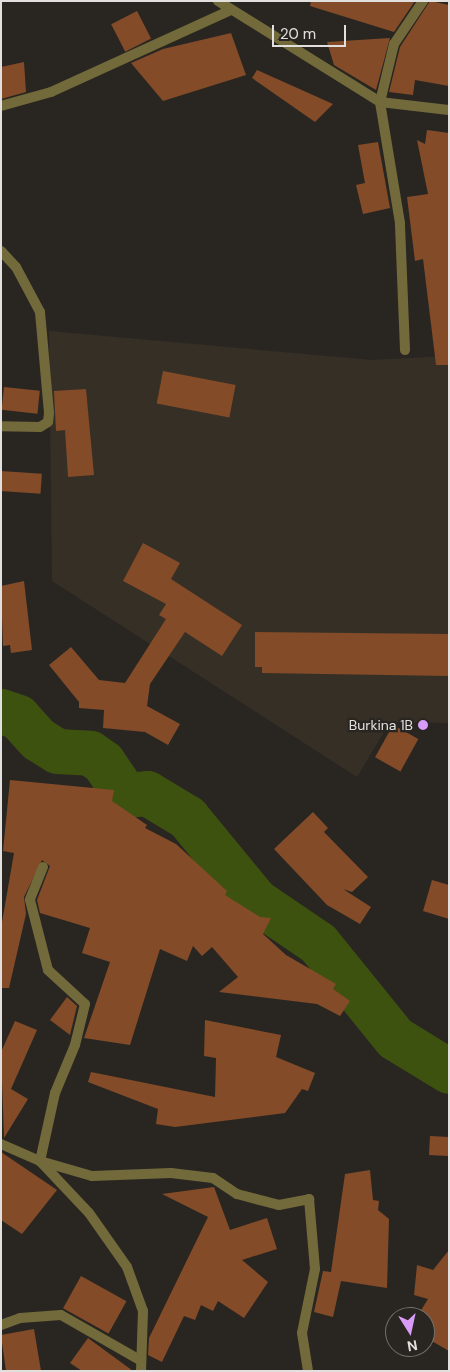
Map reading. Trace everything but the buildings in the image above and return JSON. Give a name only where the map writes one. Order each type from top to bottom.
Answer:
[{"type":"street","points":[[218,1],[229,11],[380,102],[449,110]]},
{"type":"street","points":[[404,350],[400,223],[380,102],[394,44],[423,1]]},
{"type":"street","points":[[1,106],[51,92],[229,11]]},
{"type":"street","points":[[1,251],[16,267],[40,312],[49,413],[48,422],[40,427],[1,426]]},
{"type":"street","points":[[40,1161],[55,1093],[75,1045],[85,1004],[48,970],[30,900],[43,867]]},
{"type":"street","points":[[1,1144],[40,1161],[92,1176],[171,1173],[213,1178],[237,1194],[279,1205],[309,1199],[315,1269],[302,1333],[308,1371]]},
{"type":"street","points":[[40,1161],[89,1213],[127,1267],[144,1311],[138,1359],[141,1371]]},
{"type":"street","points":[[1,1325],[20,1318],[61,1316],[138,1359]]},
{"type":"shaded area","points":[[49,331],[372,360],[449,356],[449,723],[390,722],[357,777],[52,581]]},
{"type":"waterway","points":[[1,711],[18,717],[38,739],[57,751],[90,753],[103,762],[125,795],[147,793],[187,817],[256,901],[318,943],[395,1038],[449,1071]]},
{"type":"place","name":"Burkina 1B","points":[[423,725]]}]
